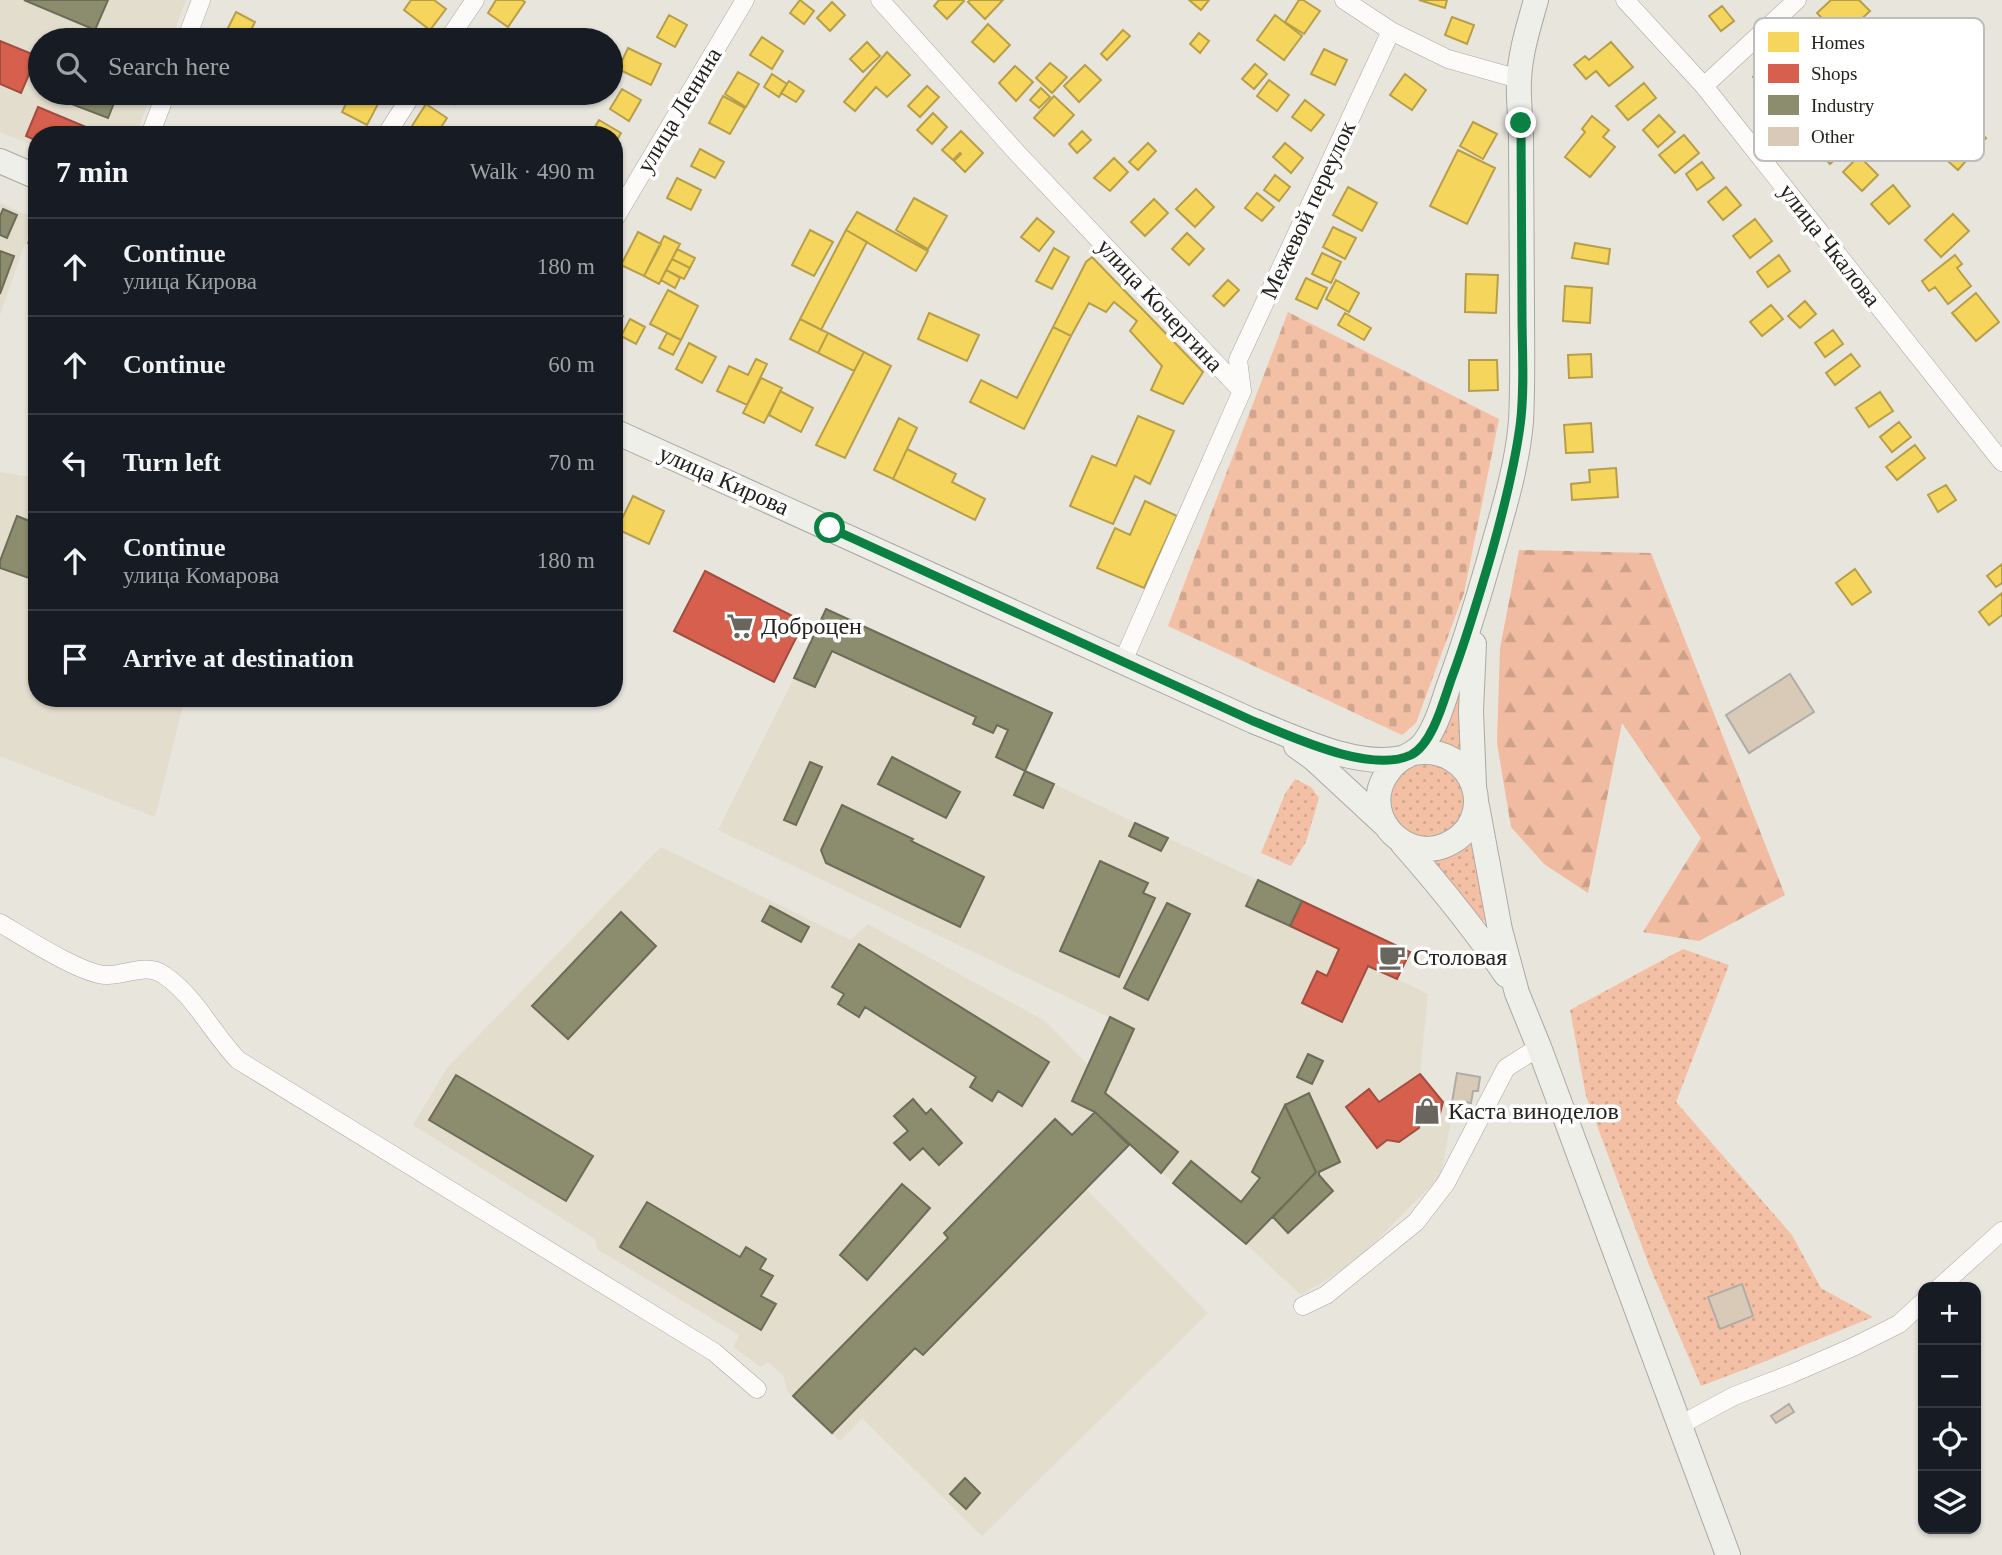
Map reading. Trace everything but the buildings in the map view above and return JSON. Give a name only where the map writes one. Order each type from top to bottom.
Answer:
[{"type":"main road","points":[[1385,824],[1379,806],[1379,793],[1384,778],[1395,763],[1423,745],[1432,732],[1460,658],[1509,488],[1521,423],[1519,79],[1536,0]]},
{"type":"main road","points":[[0,161],[28,173]]},
{"type":"main road","name":"улица Кирова","points":[[623,435],[1253,721]]},
{"type":"main road","points":[[1402,843],[1418,848],[1446,845],[1460,836],[1474,815],[1472,661],[1482,588]]},
{"type":"main road","points":[[1253,721],[1350,756],[1392,760],[1426,751],[1441,753],[1456,761],[1468,773],[1475,793],[1500,930],[1517,993],[1728,1555]]},
{"type":"main road","points":[[1253,721],[1314,759],[1385,824],[1446,893],[1486,945],[1517,993]]},
{"type":"street","points":[[190,28],[201,0]]},
{"type":"street","points":[[456,28],[475,0]]},
{"type":"street","name":"улица Ленина","points":[[623,205],[745,0]]},
{"type":"street","name":"улица Кочергина","points":[[880,0],[1018,154],[1242,391],[1123,661]]},
{"type":"street","points":[[1344,0],[1391,31],[1447,59],[1519,79]]},
{"type":"street","name":"улица Чкалова","points":[[1625,0],[1704,86],[1754,149]]},
{"type":"street","points":[[1778,18],[1797,0]]},
{"type":"street","name":"Межевой переулок","points":[[1242,391],[1238,360],[1391,31]]},
{"type":"street","points":[[1704,86],[1754,40]]},
{"type":"street","points":[[153,126],[161,105]]},
{"type":"street","points":[[392,126],[405,105]]},
{"type":"street","name":"улица Чкалова","points":[[1763,161],[2002,462]]},
{"type":"street","points":[[0,923],[85,970],[107,976],[139,970],[161,972],[185,993],[238,1060],[714,1352],[757,1389]]},
{"type":"street","points":[[1303,1306],[1326,1295],[1416,1222],[1446,1183],[1506,1068],[1539,1047]]},
{"type":"street","points":[[1946,1282],[2002,1231]]},
{"type":"street","points":[[1681,1425],[1734,1396],[1816,1363],[1899,1324],[1918,1307]]},
{"type":"shaded area","points":[[0,0],[186,0],[176,28],[28,28],[28,105],[147,105],[139,126],[28,126],[28,143],[0,132]]},
{"type":"shaded area","points":[[0,203],[28,215],[28,235],[0,315]]},
{"type":"shaded area","points":[[0,472],[28,477],[28,707],[183,707],[155,817],[0,756]]},
{"type":"shaded area","points":[[826,609],[1052,713],[1026,771],[1410,952],[1397,979],[1428,994],[1420,1074],[1452,1114],[1441,1176],[1355,1262],[1301,1295],[1246,1244],[1129,1145],[1086,1189],[1208,1313],[982,1536],[862,1418],[840,1441],[788,1392],[783,1375],[768,1362],[761,1367],[733,1347],[739,1335],[597,1249],[595,1239],[413,1125],[447,1068],[661,847],[851,940],[868,924],[1045,1021],[1088,1065],[1109,1017],[718,830]]},
{"type":"green space","points":[[1288,312],[1499,419],[1464,593],[1416,723],[1402,735],[1168,626]]},
{"type":"green space","points":[[1519,550],[1651,553],[1785,895],[1699,941],[1643,932],[1701,838],[1622,723],[1588,893],[1544,864],[1511,827],[1497,743],[1500,648]]},
{"type":"green space","points":[[1462,687],[1466,762],[1431,744]]},
{"type":"green space","points":[[1420,763],[1434,763],[1448,769],[1458,779],[1464,800],[1462,814],[1448,831],[1434,837],[1420,837],[1406,831],[1396,821],[1390,807],[1390,793],[1396,779],[1406,769]]},
{"type":"green space","points":[[1295,779],[1311,787],[1319,798],[1306,842],[1291,866],[1261,853],[1285,794]]},
{"type":"green space","points":[[1470,838],[1488,922],[1482,920],[1430,856]]},
{"type":"green space","points":[[1683,949],[1729,965],[1676,1102],[1792,1235],[1821,1288],[1873,1317],[1701,1386],[1649,1265],[1586,1096],[1570,1010]]},
{"type":"place","name":"Доброцен","points":[[740,626]]},
{"type":"place","name":"Столовая","points":[[1392,957]]},
{"type":"place","name":"Каста виноделов","points":[[1427,1111]]},
{"type":"route","points":[[830,528],[1253,721],[1299,739],[1325,749],[1374,760],[1392,760],[1414,753],[1432,732],[1460,658],[1513,471],[1521,423],[1521,123]]}]
